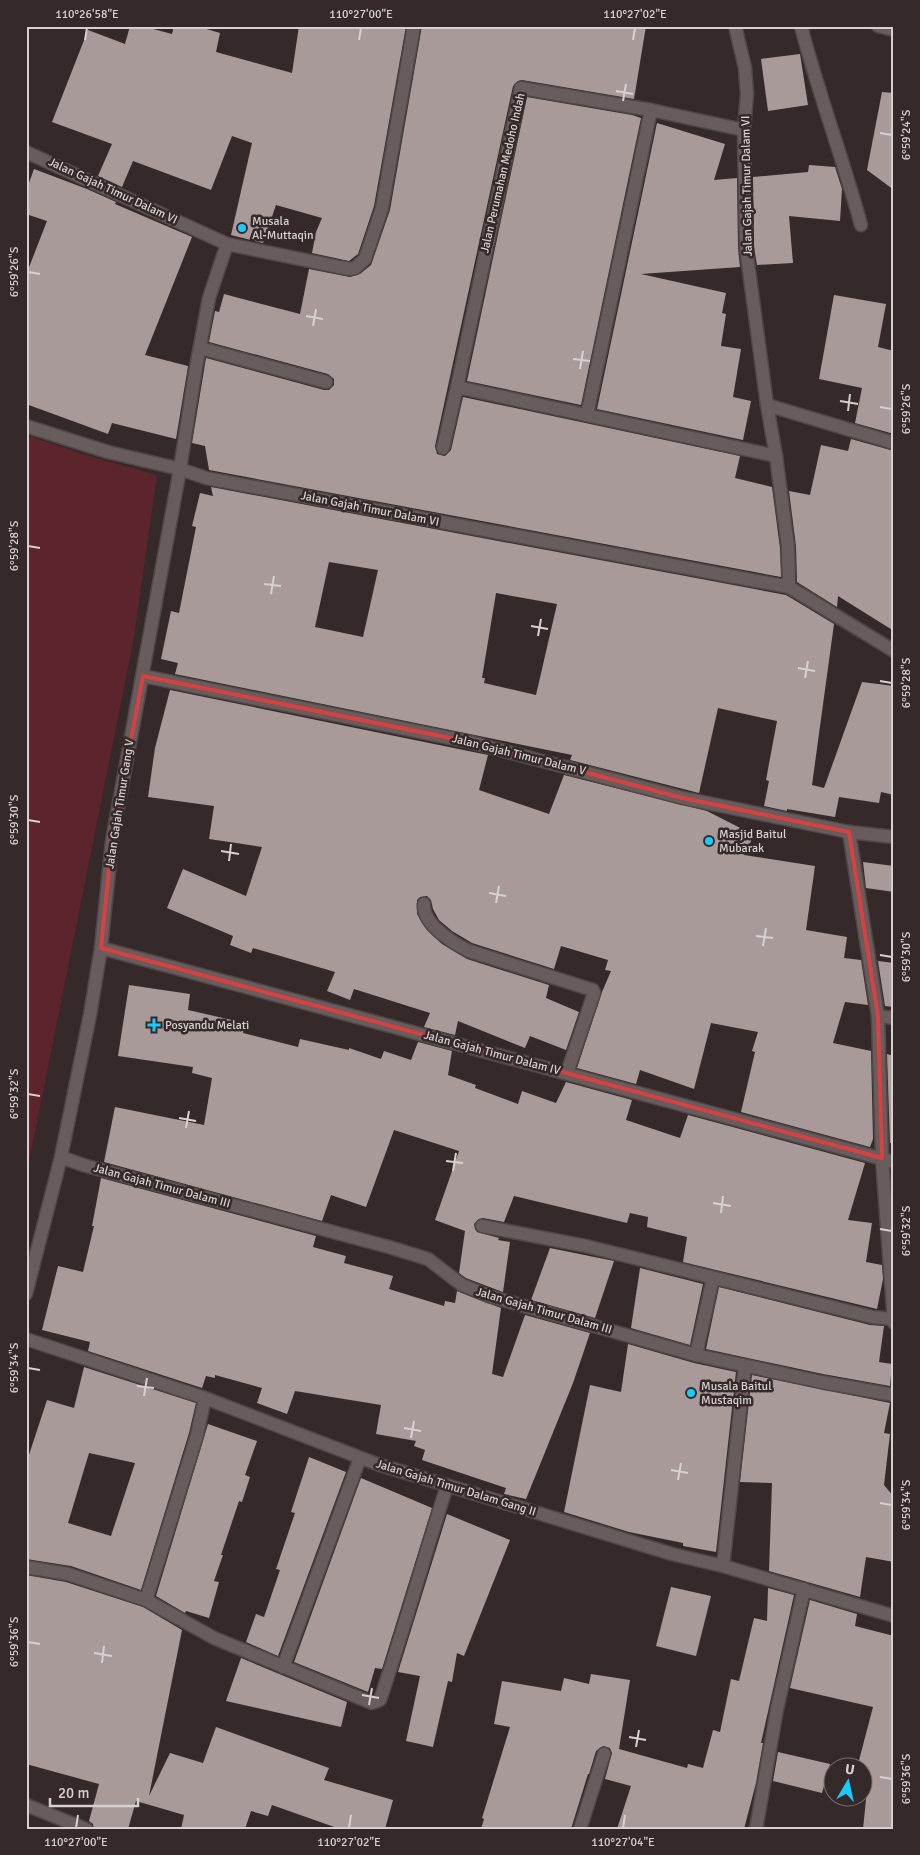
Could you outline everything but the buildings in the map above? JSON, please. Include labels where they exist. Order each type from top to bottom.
[{"type":"street","name":"Jalan Gajah Timur Dalam VI","points":[[26,152],[228,244],[349,269],[355,268],[364,259],[382,208],[414,26]]},
{"type":"street","name":"Jalan Gajah Timur Dalam VI","points":[[735,26],[745,68],[747,94],[744,130],[746,248],[766,405],[776,456],[788,547],[789,587]]},
{"type":"street","points":[[801,26],[814,76],[845,164],[861,224]]},
{"type":"street","points":[[878,26],[894,30]]},
{"type":"street","name":"Jalan Perumahan Medoho Indah","points":[[443,448],[520,90],[522,88],[651,110],[744,130]]},
{"type":"street","points":[[587,415],[651,110]]},
{"type":"street","points":[[26,426],[108,452],[180,469],[210,298],[228,244]]},
{"type":"street","points":[[200,348],[326,382]]},
{"type":"street","points":[[457,387],[776,456]]},
{"type":"street","points":[[766,405],[894,443]]},
{"type":"street","name":"Jalan Gajah Timur Dalam VI","points":[[180,469],[206,478],[789,587],[894,651]]},
{"type":"street","name":"Jalan Gajah Timur Gang V","points":[[26,1294],[61,1157],[101,948],[112,841],[180,469]]},
{"type":"street","name":"Jalan Gajah Timur Dalam V","points":[[143,676],[470,742],[683,798],[849,832],[894,837]]},
{"type":"street","points":[[849,832],[878,1016],[888,1160],[894,1323]]},
{"type":"street","points":[[424,904],[423,911],[426,918],[456,945],[469,952],[593,990],[594,993],[567,1073]]},
{"type":"street","name":"Jalan Gajah Timur Dalam IV","points":[[101,948],[888,1160]]},
{"type":"street","points":[[878,1016],[894,1018]]},
{"type":"street","name":"Jalan Gajah Timur Dalam III","points":[[61,1157],[428,1259],[469,1289],[696,1355],[821,1382],[894,1395]]},
{"type":"street","points":[[482,1226],[586,1246],[872,1317],[893,1319]]},
{"type":"street","points":[[696,1355],[713,1278]]},
{"type":"street","name":"Jalan Gajah Timur Dalam Gang II","points":[[26,1338],[205,1398],[360,1458],[447,1486],[672,1554],[723,1566],[894,1616]]},
{"type":"street","points":[[723,1566],[745,1366]]},
{"type":"street","points":[[146,1600],[197,1435],[205,1398]]},
{"type":"street","points":[[283,1667],[360,1458]]},
{"type":"street","points":[[26,1567],[68,1574],[146,1600],[214,1638],[372,1703],[380,1700],[404,1629],[420,1570],[447,1486]]},
{"type":"street","points":[[756,1829],[777,1709],[804,1589]]},
{"type":"street","points":[[580,1829],[604,1754]]},
{"type":"street","points":[[26,1805],[86,1829]]},
{"type":"highlighted area","points":[[143,676],[470,742],[683,798],[849,832],[878,1016],[882,1158],[101,948],[112,841]]},
{"type":"shaded area","points":[[26,435],[96,458],[157,475],[133,643],[26,1177]]},
{"type":"place","name":"Musala Al-Muttaqin","points":[[242,228]]},
{"type":"place","name":"Masjid Baitul Mubarak","points":[[709,841]]},
{"type":"place","name":"Posyandu Melati","points":[[154,1025]]},
{"type":"place","name":"Musala Baitul Mustaqim","points":[[691,1393]]}]
